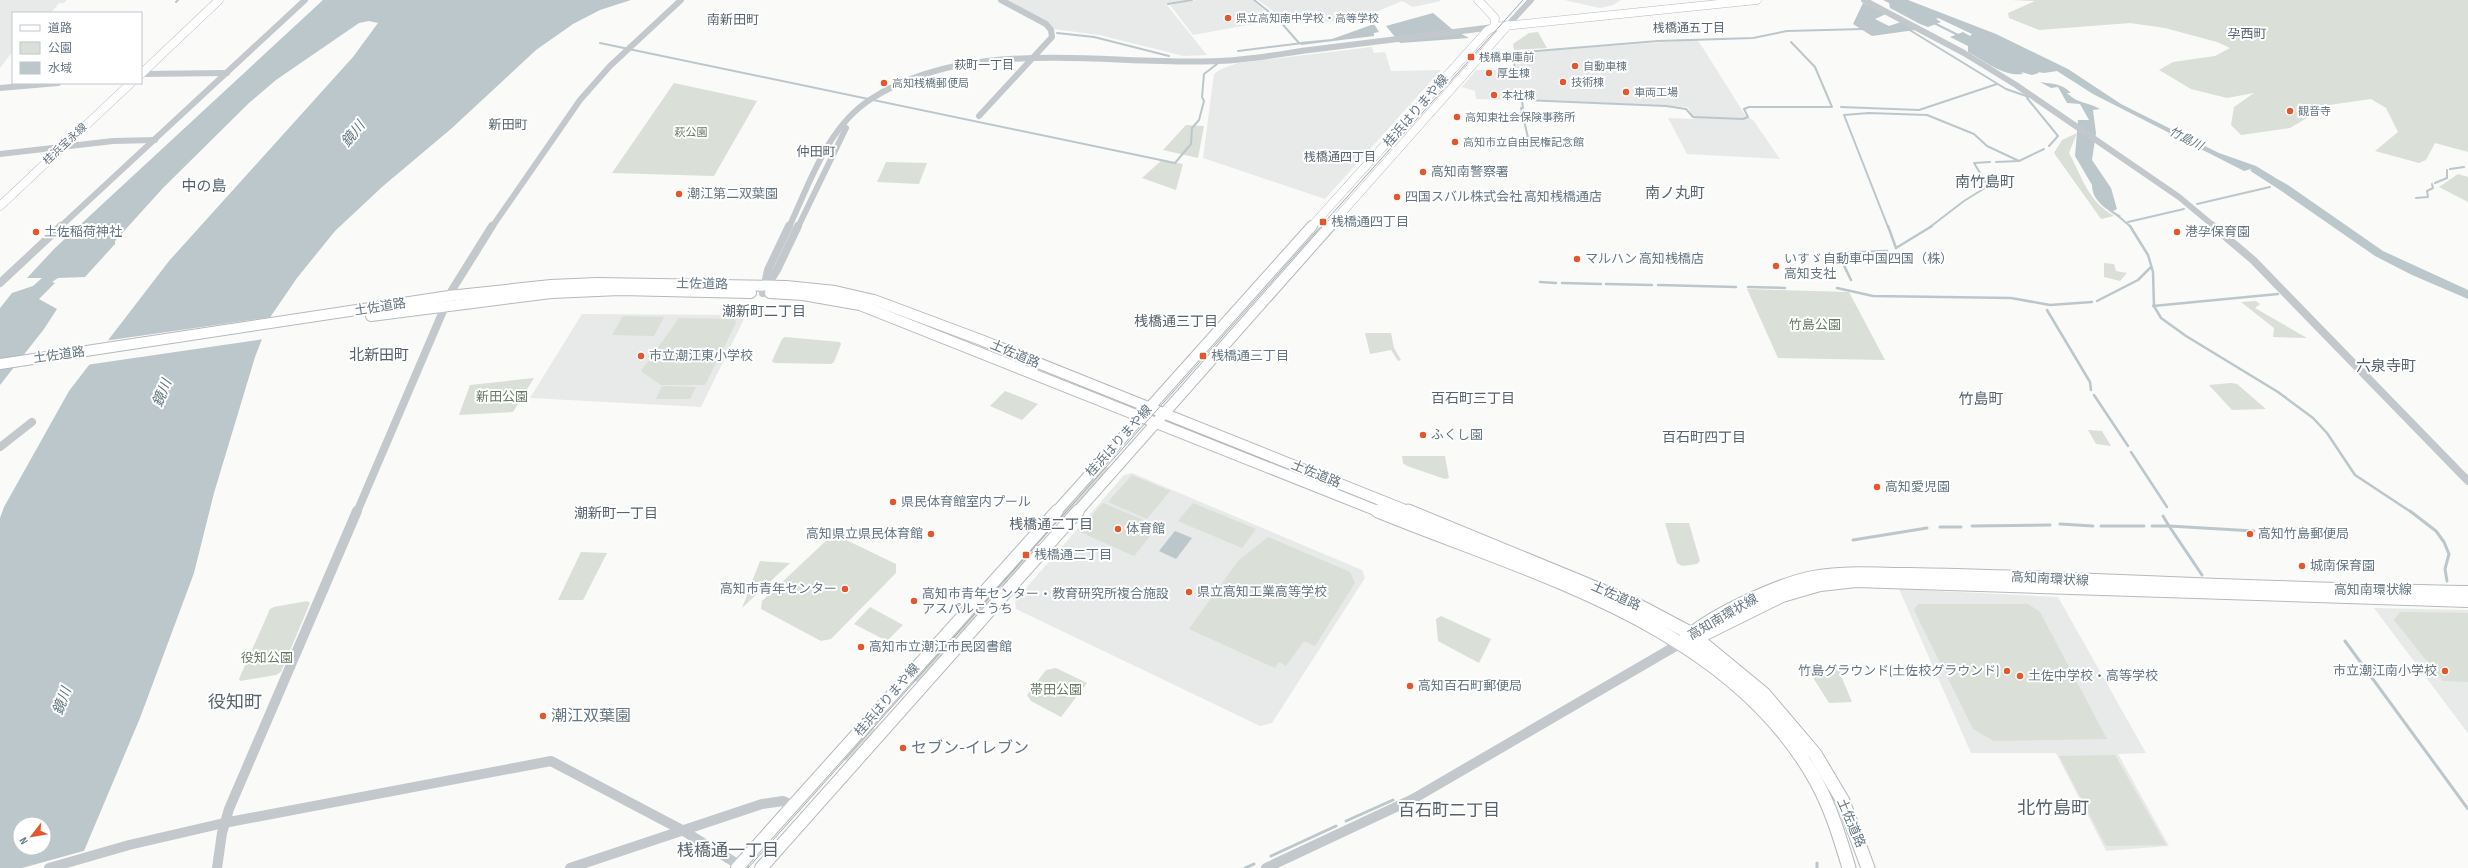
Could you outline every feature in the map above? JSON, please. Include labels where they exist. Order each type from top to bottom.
[{"type":"highway","name":"土佐道路","points":[[765,288],[860,305],[1141,417],[1159,418],[1582,582],[1639,606],[1694,636],[1764,694],[1815,754],[1843,801],[1868,868]]},
{"type":"highway","name":"土佐道路","points":[[0,371],[447,301],[578,291],[765,288],[835,291],[874,300],[981,340],[1148,408],[1159,418],[1575,591],[1629,615],[1681,643],[1735,683],[1778,727],[1799,756],[1825,798],[1838,830],[1849,868]]},
{"type":"highway","name":"土佐道路","points":[[0,364],[290,325]]},
{"type":"main road","points":[[142,73],[219,0]]},
{"type":"main road","points":[[1478,0],[1495,18],[1494,27],[1757,0]]},
{"type":"main road","points":[[1486,0],[1508,25]]},
{"type":"main road","name":"桂浜はりまや線","points":[[761,868],[1508,25]]},
{"type":"main road","name":"桂浜はりまや線","points":[[740,867],[1148,408],[1479,39],[1494,27]]},
{"type":"main road","name":"桂浜宝永線","points":[[0,206],[130,84]]},
{"type":"main road","name":"高知南環状線","points":[[1694,636],[1749,600],[1785,584],[1814,577],[1848,573],[1992,576],[2323,590],[2468,592]]},
{"type":"main road","name":"高知南環状線","points":[[1681,643],[1782,596],[1820,585],[1866,581],[2328,598],[2468,601]]},
{"type":"street","points":[[0,283],[44,240],[155,140],[305,0]]},
{"type":"street","points":[[217,868],[224,823],[447,301],[473,254],[580,100],[610,66],[681,0]]},
{"type":"street","points":[[980,116],[1051,39],[1051,30],[1046,24],[1001,0]]},
{"type":"street","points":[[1508,25],[1531,0]]},
{"type":"street","points":[[1864,0],[1964,53],[2027,92],[2179,197],[2253,260],[2468,481]]},
{"type":"street","points":[[765,288],[777,270],[841,134],[860,112],[883,96],[918,80],[962,66],[1009,59],[1035,58],[1154,61],[1258,57],[1494,27]]},
{"type":"street","points":[[1455,32],[1466,32],[1494,27]]},
{"type":"street","points":[[1466,32],[1474,34],[1479,39]]},
{"type":"street","points":[[142,74],[227,73]]},
{"type":"street","points":[[0,88],[46,84]]},
{"type":"street","points":[[0,154],[113,141],[155,140]]},
{"type":"street","points":[[0,447],[32,422]]},
{"type":"street","points":[[1266,868],[1413,799],[1681,643]]},
{"type":"street","points":[[49,868],[129,845],[224,823],[552,761],[682,830],[740,867]]},
{"type":"street","points":[[570,868],[762,804],[783,801],[794,806]]},
{"type":"shaded area","points":[[0,0],[67,0],[64,3],[59,3],[52,12],[12,12],[12,52],[0,68]]},
{"type":"shaded area","points":[[1004,0],[1187,0],[1166,4],[1207,55],[1184,56],[1099,35],[1053,29]]},
{"type":"shaded area","name":"県立高知南中学校・高等学校","points":[[1196,0],[1252,0],[1276,20],[1193,35],[1170,5]]},
{"type":"shaded area","name":"県立高知南中学校・高等学校","points":[[1258,0],[1441,1],[1413,7],[1402,1],[1369,15],[1326,22],[1284,19]]},
{"type":"shaded area","points":[[1564,0],[1621,0],[1613,5],[1600,8]]},
{"type":"shaded area","points":[[1693,40],[1698,41],[1745,115],[1753,120],[1780,159],[1687,154],[1668,118],[1694,119],[1688,107],[1573,101],[1476,99],[1475,91],[1462,87],[1476,70],[1517,70],[1514,53]]},
{"type":"shaded area","points":[[1372,47],[1374,53],[1385,52],[1391,71],[1441,70],[1325,199],[1203,158],[1214,74],[1221,69],[1238,63]]},
{"type":"shaded area","name":"市立潮江東小学校","points":[[582,314],[746,315],[701,407],[530,398]]},
{"type":"shaded area","name":"県立高知工業高等学校","points":[[1132,473],[1362,570],[1365,578],[1272,723],[1260,726],[1016,609],[1015,601],[1124,475]]},
{"type":"shaded area","name":"土佐中学校・高等学校","points":[[1899,589],[2058,597],[2146,753],[2118,754],[2169,846],[2106,851],[2056,753],[1971,753]]},
{"type":"shaded area","name":"市立潮江南小学校","points":[[2374,608],[2468,610],[2468,733],[2467,732]]},
{"type":"green space","points":[[2011,0],[2468,0],[2468,152],[2435,143],[2426,160],[2419,163],[2375,151],[2398,132],[2386,108],[2371,99],[2329,105],[2290,128],[2241,135],[2231,125],[2234,107],[2254,93],[2227,98],[2191,89],[2159,70],[2173,62],[2215,56],[2230,48],[2217,42],[2165,28],[2130,23],[2039,30],[2009,18],[2008,13],[2035,1]]},
{"type":"green space","points":[[1538,32],[1547,48],[1514,50],[1513,44],[1529,33]]},
{"type":"green space","name":"萩公園","points":[[674,83],[757,101],[714,176],[612,173]]},
{"type":"green space","points":[[1186,125],[1204,126],[1198,158],[1163,150]]},
{"type":"green space","points":[[2077,133],[2069,153],[2092,196],[2105,210],[2114,216],[2101,219],[2054,153],[2062,140]]},
{"type":"green space","points":[[1162,160],[1183,164],[1176,190],[1142,178]]},
{"type":"green space","points":[[886,162],[927,163],[919,184],[877,182]]},
{"type":"green space","points":[[2458,174],[2468,177],[2468,202],[2439,187]]},
{"type":"green space","points":[[2104,263],[2114,264],[2116,271],[2127,273],[2120,281],[2104,277]]},
{"type":"green space","name":"竹島公園","points":[[1747,289],[1849,292],[1885,360],[1778,358]]},
{"type":"green space","points":[[2256,301],[2260,304],[2255,308],[2307,338],[2273,337],[2274,328],[2241,302]]},
{"type":"green space","points":[[623,316],[664,317],[654,336],[612,335]]},
{"type":"green space","points":[[679,318],[735,319],[736,323],[705,385],[661,385],[641,371]]},
{"type":"green space","points":[[1365,333],[1391,333],[1394,348],[1401,360],[1398,361],[1391,350],[1370,354]]},
{"type":"green space","points":[[785,337],[840,342],[841,344],[834,362],[831,364],[774,363],[772,361],[782,339]]},
{"type":"green space","name":"新田公園","points":[[534,378],[513,412],[459,415],[470,385]]},
{"type":"green space","points":[[2231,383],[2237,384],[2266,409],[2232,410],[2209,385]]},
{"type":"green space","points":[[662,386],[696,387],[690,399],[656,399]]},
{"type":"green space","points":[[1005,391],[1038,404],[1022,420],[990,406]]},
{"type":"green space","points":[[2088,430],[2102,431],[2111,446],[2096,444]]},
{"type":"green space","points":[[1402,456],[1445,456],[1449,478],[1445,479],[1407,466],[1403,463]]},
{"type":"green space","points":[[1104,466],[1110,468],[1063,520],[1058,518]]},
{"type":"green space","points":[[1132,475],[1170,491],[1147,519],[1108,502]]},
{"type":"green space","name":"体育館","points":[[1103,503],[1158,526],[1134,556],[1078,531]]},
{"type":"green space","points":[[1193,503],[1256,529],[1242,548],[1178,521]]},
{"type":"green space","points":[[1665,523],[1689,523],[1700,561],[1697,564],[1682,566],[1677,563]]},
{"type":"green space","points":[[838,536],[896,564],[896,573],[831,639],[821,641],[761,609],[762,601],[830,537]]},
{"type":"green space","points":[[1268,537],[1350,572],[1355,583],[1315,646],[1304,641],[1286,666],[1279,662],[1275,668],[1189,629],[1238,561]]},
{"type":"green space","points":[[1035,543],[1041,546],[919,683],[913,680]]},
{"type":"green space","points":[[581,552],[607,553],[583,600],[558,600]]},
{"type":"green space","points":[[760,561],[790,563],[742,608]]},
{"type":"green space","name":"役知公園","points":[[307,601],[310,603],[281,672],[276,675],[240,681],[239,679],[270,609]]},
{"type":"green space","name":"竹島グラウンド(土佐校グラウンド)","points":[[1918,604],[2028,604],[2040,612],[2107,739],[1994,741],[1973,729],[1914,610]]},
{"type":"green space","points":[[870,607],[903,625],[887,641],[854,624]]},
{"type":"green space","name":"市立潮江南小学校","points":[[2400,612],[2468,613],[2468,682],[2443,681],[2394,620]]},
{"type":"green space","points":[[1441,616],[1491,639],[1479,663],[1438,641],[1436,619]]},
{"type":"green space","points":[[1840,666],[1841,676],[1852,702],[1829,703],[1809,671],[1811,669]]},
{"type":"green space","name":"帯田公園","points":[[1056,668],[1087,683],[1061,717],[1031,701],[1027,695],[1046,670]]},
{"type":"green space","points":[[872,727],[877,730],[849,762],[843,759]]},
{"type":"green space","points":[[2115,755],[2166,845],[2106,846],[2059,756]]},
{"type":"water","name":"鏡川","points":[[323,0],[631,0],[600,10],[573,24],[536,50],[452,128],[382,187],[335,231],[297,278],[271,316],[255,357],[214,493],[194,573],[140,718],[84,851],[75,868],[0,868],[0,518],[4,507],[69,391],[169,261],[353,57],[378,23],[369,21],[359,23],[276,80],[249,103],[163,188],[85,277],[58,278],[52,282],[55,283],[39,299],[57,309],[44,329],[0,385],[0,308],[12,293],[33,286],[42,278],[27,278],[55,248]]},
{"type":"water","points":[[1883,0],[1908,0],[1996,34],[2068,69],[2121,104],[2219,153],[2256,166],[2274,177],[2272,181],[2251,169],[2244,171],[2093,94],[2057,71],[2044,73],[2038,72],[2039,73],[2032,75],[2021,72],[2023,74],[2008,73],[2001,70],[1968,52],[1968,46],[1950,37],[1963,32],[1970,36],[1972,34],[1938,18],[1936,19],[1941,22],[1928,27],[1920,24],[1890,8],[1889,3]]},
{"type":"water","points":[[1863,3],[1886,14],[1875,19],[1889,26],[1901,22],[1915,30],[1872,36],[1853,24]]},
{"type":"water","points":[[1433,13],[1452,29],[1469,38],[1400,43],[1386,26]]},
{"type":"water","points":[[1374,24],[1379,32],[1374,33],[1374,36],[1301,45],[1300,42],[1332,39]]},
{"type":"water","points":[[2040,82],[2060,86],[2071,93],[2067,93],[2071,97],[2100,109],[2093,110],[2096,133],[2092,160],[2111,188],[2117,209],[2113,211],[2121,216],[2118,217],[2100,203],[2094,195],[2092,185],[2075,156],[2078,120],[2089,120],[2080,104],[2067,103],[2058,87],[2051,88]]},
{"type":"water","points":[[1175,531],[1192,538],[1176,559],[1159,551]]},
{"type":"pier","points":[[272,317],[264,339],[86,365],[104,341]]},
{"type":"pier","points":[[87,850],[77,868],[22,868]]},
{"type":"waterway","points":[[1168,4],[1192,0]]},
{"type":"waterway","points":[[1254,0],[1278,19],[1299,43]]},
{"type":"waterway","points":[[1934,23],[1960,36]]},
{"type":"waterway","points":[[1513,53],[1658,41],[1753,38],[1787,31],[1864,29]]},
{"type":"waterway","points":[[1908,29],[2006,89],[2029,97]]},
{"type":"waterway","points":[[1057,33],[1094,37],[1169,56]]},
{"type":"waterway","points":[[1522,100],[1666,106],[1686,109],[1693,117],[1743,119],[1748,117],[1744,109],[1749,107],[1832,107],[1815,67],[1791,42]]},
{"type":"waterway","points":[[600,43],[1175,163],[1191,144],[1192,128],[1199,120],[1204,101],[1202,97],[1204,74],[1217,64]]},
{"type":"waterway","points":[[1238,51],[1303,43]]},
{"type":"waterway","points":[[1513,56],[1516,75]]},
{"type":"waterway","points":[[1841,107],[1919,110],[1997,84]]},
{"type":"waterway","points":[[1521,94],[1523,108],[1521,108],[1530,146]]},
{"type":"waterway","points":[[2027,98],[2058,136],[2049,146]]},
{"type":"waterway","points":[[1888,227],[1844,115],[1869,113],[1927,115],[1974,134],[1987,146],[2019,161]]},
{"type":"waterway","points":[[2019,161],[2044,149]]},
{"type":"waterway","points":[[1996,162],[2019,161]]},
{"type":"waterway","points":[[1930,227],[1964,201],[1988,186],[1974,163],[1990,162]]},
{"type":"waterway","points":[[2450,169],[2464,167]]},
{"type":"waterway","name":"竹島川","points":[[2256,170],[2284,187],[2379,254],[2416,273],[2468,295]]},
{"type":"waterway","points":[[2435,183],[2447,178],[2447,170]]},
{"type":"waterway","points":[[2416,198],[2428,197],[2427,191],[2433,188],[2432,184]]},
{"type":"waterway","points":[[2197,204],[2270,187]]},
{"type":"waterway","points":[[2128,222],[2184,209]]},
{"type":"waterway","points":[[2117,215],[2130,226]]},
{"type":"waterway","points":[[1888,226],[1896,248],[1932,226]]},
{"type":"waterway","points":[[2130,226],[2148,255],[2153,272],[2154,306]]},
{"type":"waterway","points":[[1851,280],[1838,253],[1887,251]]},
{"type":"waterway","points":[[2097,301],[2138,280],[2151,267]]},
{"type":"waterway","points":[[1540,282],[1556,283]]},
{"type":"waterway","points":[[1562,283],[1601,284]]},
{"type":"waterway","points":[[1606,284],[1652,285]]},
{"type":"waterway","points":[[1658,285],[1736,287]]},
{"type":"waterway","points":[[1748,287],[1785,288]]},
{"type":"waterway","points":[[1837,288],[1873,296],[2011,298],[2050,305],[2092,302]]},
{"type":"waterway","points":[[2154,306],[2278,294]]},
{"type":"waterway","points":[[2154,306],[2161,318],[2186,336],[2278,392],[2313,418],[2327,433],[2355,475],[2411,512]]},
{"type":"waterway","points":[[2047,310],[2090,382],[2091,390]]},
{"type":"waterway","points":[[2094,395],[2128,446]]},
{"type":"waterway","points":[[2131,452],[2167,507]]},
{"type":"waterway","points":[[2410,511],[2436,531],[2444,542],[2449,554],[2445,569],[2447,581]]},
{"type":"waterway","points":[[2163,516],[2169,526]]},
{"type":"waterway","points":[[2060,524],[2093,526]]},
{"type":"waterway","points":[[1972,526],[2050,525]]},
{"type":"waterway","points":[[2101,526],[2144,526]]},
{"type":"waterway","points":[[2152,526],[2169,526]]},
{"type":"waterway","points":[[2169,526],[2254,531]]},
{"type":"waterway","points":[[2169,526],[2202,575]]},
{"type":"waterway","points":[[1940,527],[1961,527]]},
{"type":"waterway","points":[[1853,540],[1927,528]]},
{"type":"waterway","points":[[2263,530],[2321,529]]},
{"type":"waterway","points":[[2345,641],[2468,809]]},
{"type":"waterway","points":[[1346,821],[1393,800]]},
{"type":"waterway","points":[[1271,856],[1336,826]]},
{"type":"waterway","points":[[1817,863],[1817,868]]},
{"type":"waterway","points":[[1245,868],[1254,864]]},
{"type":"tram line","points":[[748,868],[1523,0]]},
{"type":"place","name":"県立高知南中学校・高等学校","points":[[1228,18]]},
{"type":"place","name":"桟橋車庫前","points":[[1471,57]]},
{"type":"place","name":"自動車棟","points":[[1575,66]]},
{"type":"place","name":"厚生棟","points":[[1489,73]]},
{"type":"place","name":"技術棟","points":[[1563,82]]},
{"type":"place","name":"高知桟橋郵便局","points":[[884,83]]},
{"type":"place","name":"車両工場","points":[[1626,92]]},
{"type":"place","name":"本社棟","points":[[1494,95]]},
{"type":"place","name":"観音寺","points":[[2290,111]]},
{"type":"place","name":"高知東社会保険事務所","points":[[1457,117]]},
{"type":"place","name":"高知市立自由民権記念館","points":[[1455,142]]},
{"type":"place","name":"高知南警察署","points":[[1423,172]]},
{"type":"place","name":"潮江第二双葉園","points":[[679,194]]},
{"type":"place","name":"四国スバル株式会社 高知桟橋通店","points":[[1397,197]]},
{"type":"place","name":"桟橋通四丁目","points":[[1323,222]]},
{"type":"place","name":"土佐稲荷神社","points":[[36,232]]},
{"type":"place","name":"港孕保育園","points":[[2177,232]]},
{"type":"place","name":"マルハン 高知桟橋店","points":[[1577,259]]},
{"type":"place","name":"いすゞ自動車中国四国（株） 高知支社","points":[[1776,266]]},
{"type":"place","name":"市立潮江東小学校","points":[[641,356]]},
{"type":"place","name":"桟橋通三丁目","points":[[1203,356]]},
{"type":"place","name":"ふくし園","points":[[1423,435]]},
{"type":"place","name":"高知愛児園","points":[[1877,487]]},
{"type":"place","name":"県民体育館室内プール","points":[[893,502]]},
{"type":"place","name":"体育館","points":[[1118,529]]},
{"type":"place","name":"高知県立県民体育館","points":[[931,534]]},
{"type":"place","name":"高知竹島郵便局","points":[[2250,534]]},
{"type":"place","name":"桟橋通二丁目","points":[[1026,555]]},
{"type":"place","name":"城南保育園","points":[[2302,566]]},
{"type":"place","name":"高知市青年センター","points":[[845,589]]},
{"type":"place","name":"県立高知工業高等学校","points":[[1189,592]]},
{"type":"place","name":"高知市青年センター・教育研究所複合施設 アスパルこうち","points":[[914,601]]},
{"type":"place","name":"高知市立潮江市民図書館","points":[[861,647]]},
{"type":"place","name":"竹島グラウンド(土佐校グラウンド)","points":[[2007,671]]},
{"type":"place","name":"市立潮江南小学校","points":[[2445,671]]},
{"type":"place","name":"土佐中学校・高等学校","points":[[2020,676]]},
{"type":"place","name":"高知百石町郵便局","points":[[1410,686]]},
{"type":"place","name":"潮江双葉園","points":[[543,716]]},
{"type":"place","name":"セブン-イレブン","points":[[903,748]]},
{"type":"district","name":"南新田町","points":[[733,20]]},
{"type":"district","name":"桟橋通五丁目","points":[[1689,28]]},
{"type":"district","name":"孕西町","points":[[2247,34]]},
{"type":"district","name":"萩町一丁目","points":[[984,65]]},
{"type":"district","name":"新田町","points":[[508,125]]},
{"type":"district","name":"仲田町","points":[[816,152]]},
{"type":"district","name":"桟橋通四丁目","points":[[1340,157]]},
{"type":"district","name":"南竹島町","points":[[1985,182]]},
{"type":"district","name":"中の島","points":[[204,186]]},
{"type":"district","name":"南ノ丸町","points":[[1675,193]]},
{"type":"district","name":"潮新町二丁目","points":[[764,311]]},
{"type":"district","name":"桟橋通三丁目","points":[[1176,321]]},
{"type":"district","name":"北新田町","points":[[379,355]]},
{"type":"district","name":"六泉寺町","points":[[2386,366]]},
{"type":"district","name":"百石町三丁目","points":[[1473,398]]},
{"type":"district","name":"竹島町","points":[[1981,399]]},
{"type":"district","name":"百石町四丁目","points":[[1704,437]]},
{"type":"district","name":"潮新町一丁目","points":[[616,513]]},
{"type":"district","name":"桟橋通二丁目","points":[[1051,524]]},
{"type":"district","name":"役知町","points":[[235,702]]},
{"type":"district","name":"北竹島町","points":[[2053,808]]},
{"type":"district","name":"百石町二丁目","points":[[1449,811]]},
{"type":"district","name":"桟橋通一丁目","points":[[728,851]]}]
